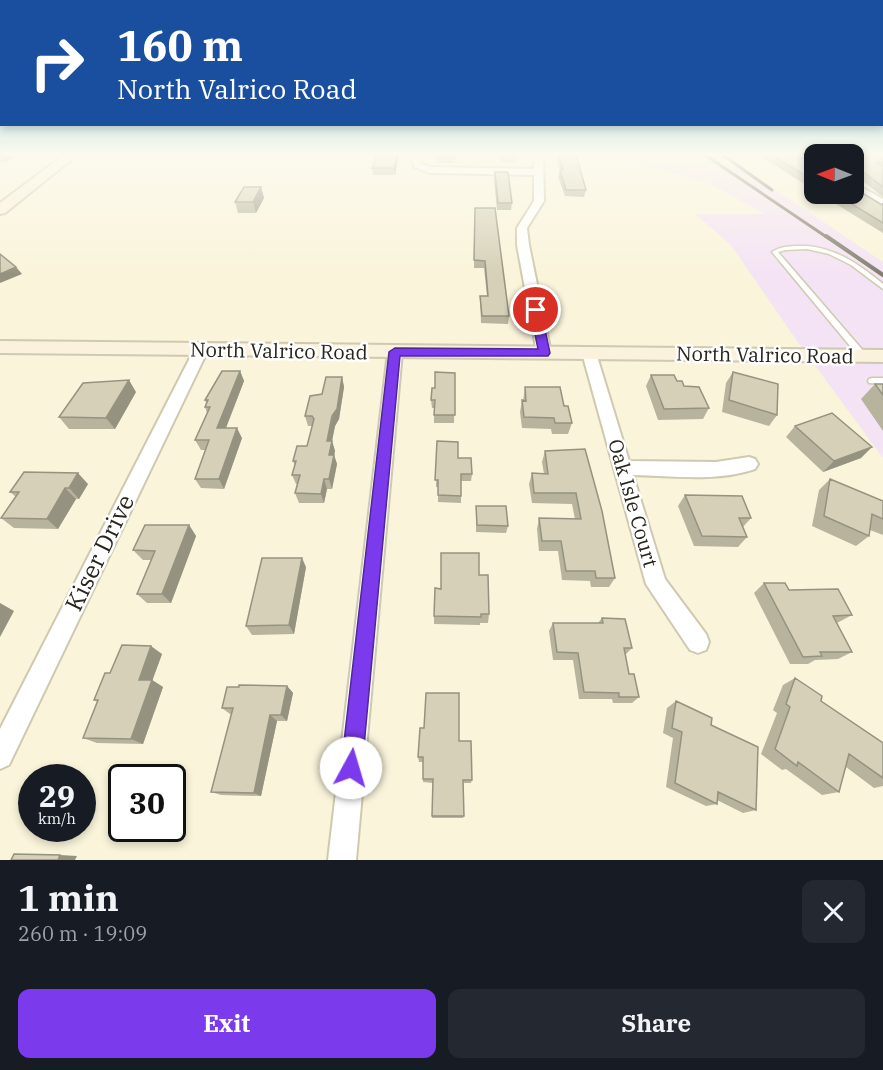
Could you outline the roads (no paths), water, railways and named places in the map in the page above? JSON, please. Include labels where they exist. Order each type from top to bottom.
[{"type":"street","points":[[0,210],[19,195]]},
{"type":"street","points":[[539,195],[539,201],[522,228],[523,245],[544,353]]},
{"type":"street","points":[[870,195],[883,203]]},
{"type":"street","name":"North Valrico Road","points":[[0,347],[883,356]]},
{"type":"street","name":"Kiser Drive","points":[[0,756],[201,350]]},
{"type":"street","points":[[342,860],[395,352]]},
{"type":"street","name":"Oak Isle Court","points":[[589,353],[657,584],[698,642]]},
{"type":"street","points":[[622,468],[716,469],[749,464]]},
{"type":"lane","points":[[863,356],[775,252],[779,249],[815,247],[831,252],[848,260],[883,287]]},
{"type":"lane","points":[[872,381],[883,381]]},
{"type":"railway","points":[[764,195],[828,238]]},
{"type":"railway","points":[[826,236],[883,275]]}]
